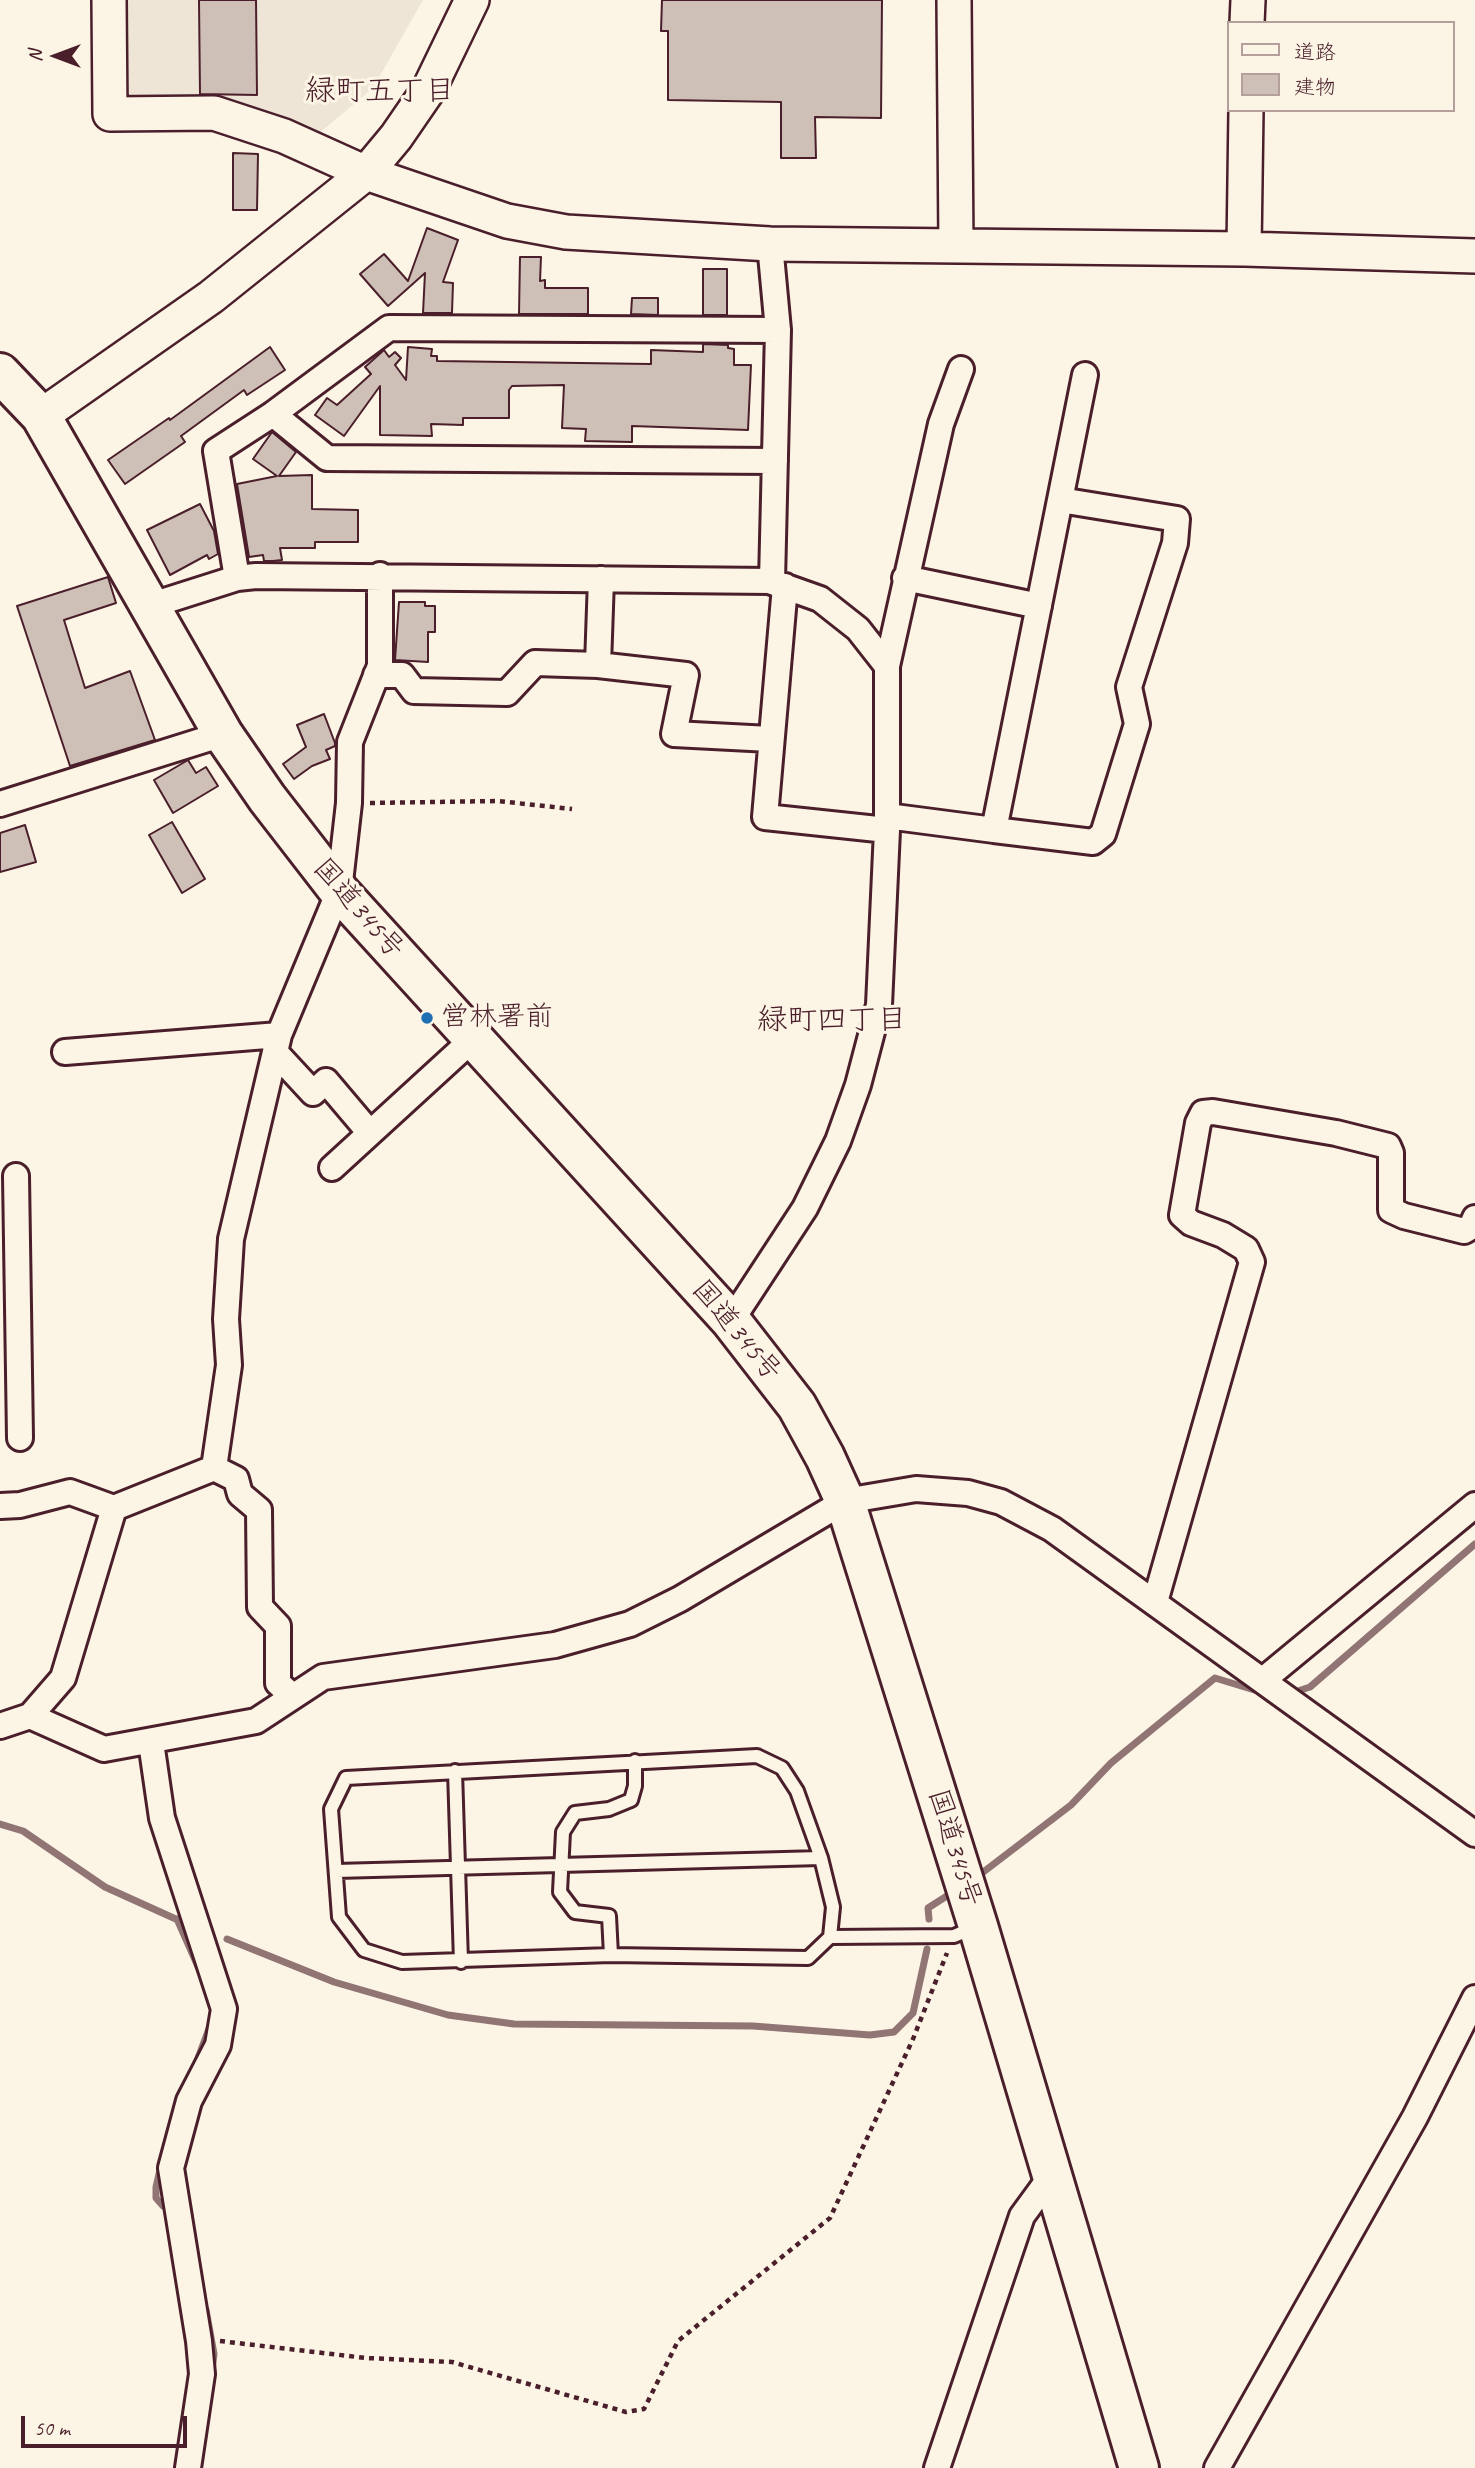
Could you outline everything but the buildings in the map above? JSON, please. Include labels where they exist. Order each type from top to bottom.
[{"type":"highway","name":"国道345号","points":[[0,373],[41,416],[223,734],[339,891],[731,1321],[797,1406],[825,1457],[845,1501],[966,1931],[1052,2175],[1139,2468]]},
{"type":"street","points":[[109,0],[110,114],[215,113],[284,136],[366,173],[507,221],[566,232],[770,244],[1244,249],[1475,256]]},
{"type":"street","points":[[41,416],[211,296],[366,173],[396,137],[429,89],[472,0]]},
{"type":"street","points":[[954,0],[956,246]]},
{"type":"street","points":[[1247,21],[1248,0]]},
{"type":"street","points":[[1244,249],[1246,112]]},
{"type":"street","points":[[770,244],[778,330],[775,461],[778,584],[765,817],[994,830],[1093,842],[1103,834],[1137,724],[1129,687],[1175,543],[1177,519],[1060,500]]},
{"type":"street","points":[[237,578],[216,451],[273,414],[389,328],[778,330]]},
{"type":"street","points":[[731,1321],[805,1208],[838,1141],[858,1085],[879,1004],[887,823],[887,666],[941,424],[961,369]]},
{"type":"street","points":[[994,830],[1084,375]]},
{"type":"street","points":[[273,414],[327,458],[775,461]]},
{"type":"street","points":[[149,606],[237,578],[380,575],[778,584],[820,599],[848,621],[887,666]]},
{"type":"street","points":[[215,1468],[229,1365],[226,1319],[231,1239],[277,1043],[339,891],[349,803],[350,742],[380,666],[380,575]]},
{"type":"street","points":[[905,578],[1039,606]]},
{"type":"street","points":[[598,666],[601,579]]},
{"type":"street","points":[[376,675],[402,675],[414,691],[507,693],[535,663],[686,675],[674,734],[770,739]]},
{"type":"street","points":[[0,801],[223,734]]},
{"type":"street","points":[[332,1168],[474,1039]]},
{"type":"street","points":[[65,1052],[277,1043]]},
{"type":"street","points":[[277,1043],[313,1093],[326,1081],[370,1133]]},
{"type":"street","points":[[1155,1602],[1252,1262],[1246,1249],[1223,1235],[1191,1223],[1182,1215],[1198,1123],[1203,1113],[1213,1112],[1336,1133],[1388,1146],[1391,1153],[1391,1210],[1404,1216],[1464,1231],[1471,1227],[1475,1218]]},
{"type":"street","points":[[16,1177],[8,1263],[20,1438]]},
{"type":"street","points":[[0,1506],[20,1505],[70,1493],[114,1508],[215,1468],[236,1479],[240,1494],[259,1510],[260,1607],[278,1626],[278,1683],[292,1696]]},
{"type":"street","points":[[30,1716],[104,1749],[256,1721],[323,1677],[555,1645],[630,1624],[680,1600],[845,1501],[916,1489],[968,1493],[1001,1502],[1052,1529],[1475,1834]]},
{"type":"street","points":[[1263,1680],[1475,1506]]},
{"type":"street","points":[[0,1727],[30,1716],[63,1678],[114,1508]]},
{"type":"street","points":[[151,1742],[162,1818],[224,2009],[218,2045],[189,2101],[172,2168],[199,2342],[201,2374],[188,2468]]},
{"type":"street","points":[[1217,2468],[1415,2117],[1475,1998]]},
{"type":"street","points":[[937,2468],[1022,2216],[1052,2175]]},
{"type":"lane","points":[[757,1756],[782,1768],[797,1791],[821,1858],[833,1907],[830,1937],[808,1958],[611,1955],[402,1962],[364,1950],[339,1917],[331,1808],[346,1777],[635,1761],[757,1756]]},
{"type":"lane","points":[[611,1955],[609,1916],[575,1912],[560,1892],[563,1832],[575,1814],[609,1808],[631,1800],[635,1786],[635,1761]]},
{"type":"lane","points":[[455,1771],[456,1870],[461,1962]]},
{"type":"lane","points":[[336,1871],[456,1870],[821,1858]]},
{"type":"lane","points":[[830,1937],[966,1931]]},
{"type":"path","points":[[349,803],[498,801],[572,809]]},
{"type":"path","points":[[218,2341],[366,2358],[452,2362],[626,2413],[644,2409],[678,2341],[830,2218],[966,1931]]},
{"type":"shaded area","points":[[121,0],[423,0],[373,88],[317,135],[129,101],[120,92]]},
{"type":"waterway","points":[[1289,1694],[1310,1687],[1475,1544]]},
{"type":"waterway","points":[[982,1873],[1071,1805],[1111,1763],[1215,1678],[1261,1692]]},
{"type":"waterway","points":[[0,1824],[23,1831],[105,1887],[178,1920]]},
{"type":"waterway","points":[[929,1919],[928,1908],[950,1894]]},
{"type":"waterway","points":[[177,1919],[200,1971]]},
{"type":"waterway","points":[[227,1939],[334,1982],[448,2015],[514,2024],[753,2026],[870,2035],[894,2032],[913,2013],[927,1949]]},
{"type":"waterway","points":[[197,2061],[210,2026]]},
{"type":"waterway","points":[[163,2206],[156,2198],[156,2187],[166,2144]]},
{"type":"waterway","points":[[206,2310],[214,2354],[212,2370]]},
{"type":"place","name":"営林署前","points":[[427,1018]]},
{"type":"district","name":"緑町五丁目","points":[[380,92]]},
{"type":"district","name":"緑町四丁目","points":[[832,1021]]}]
